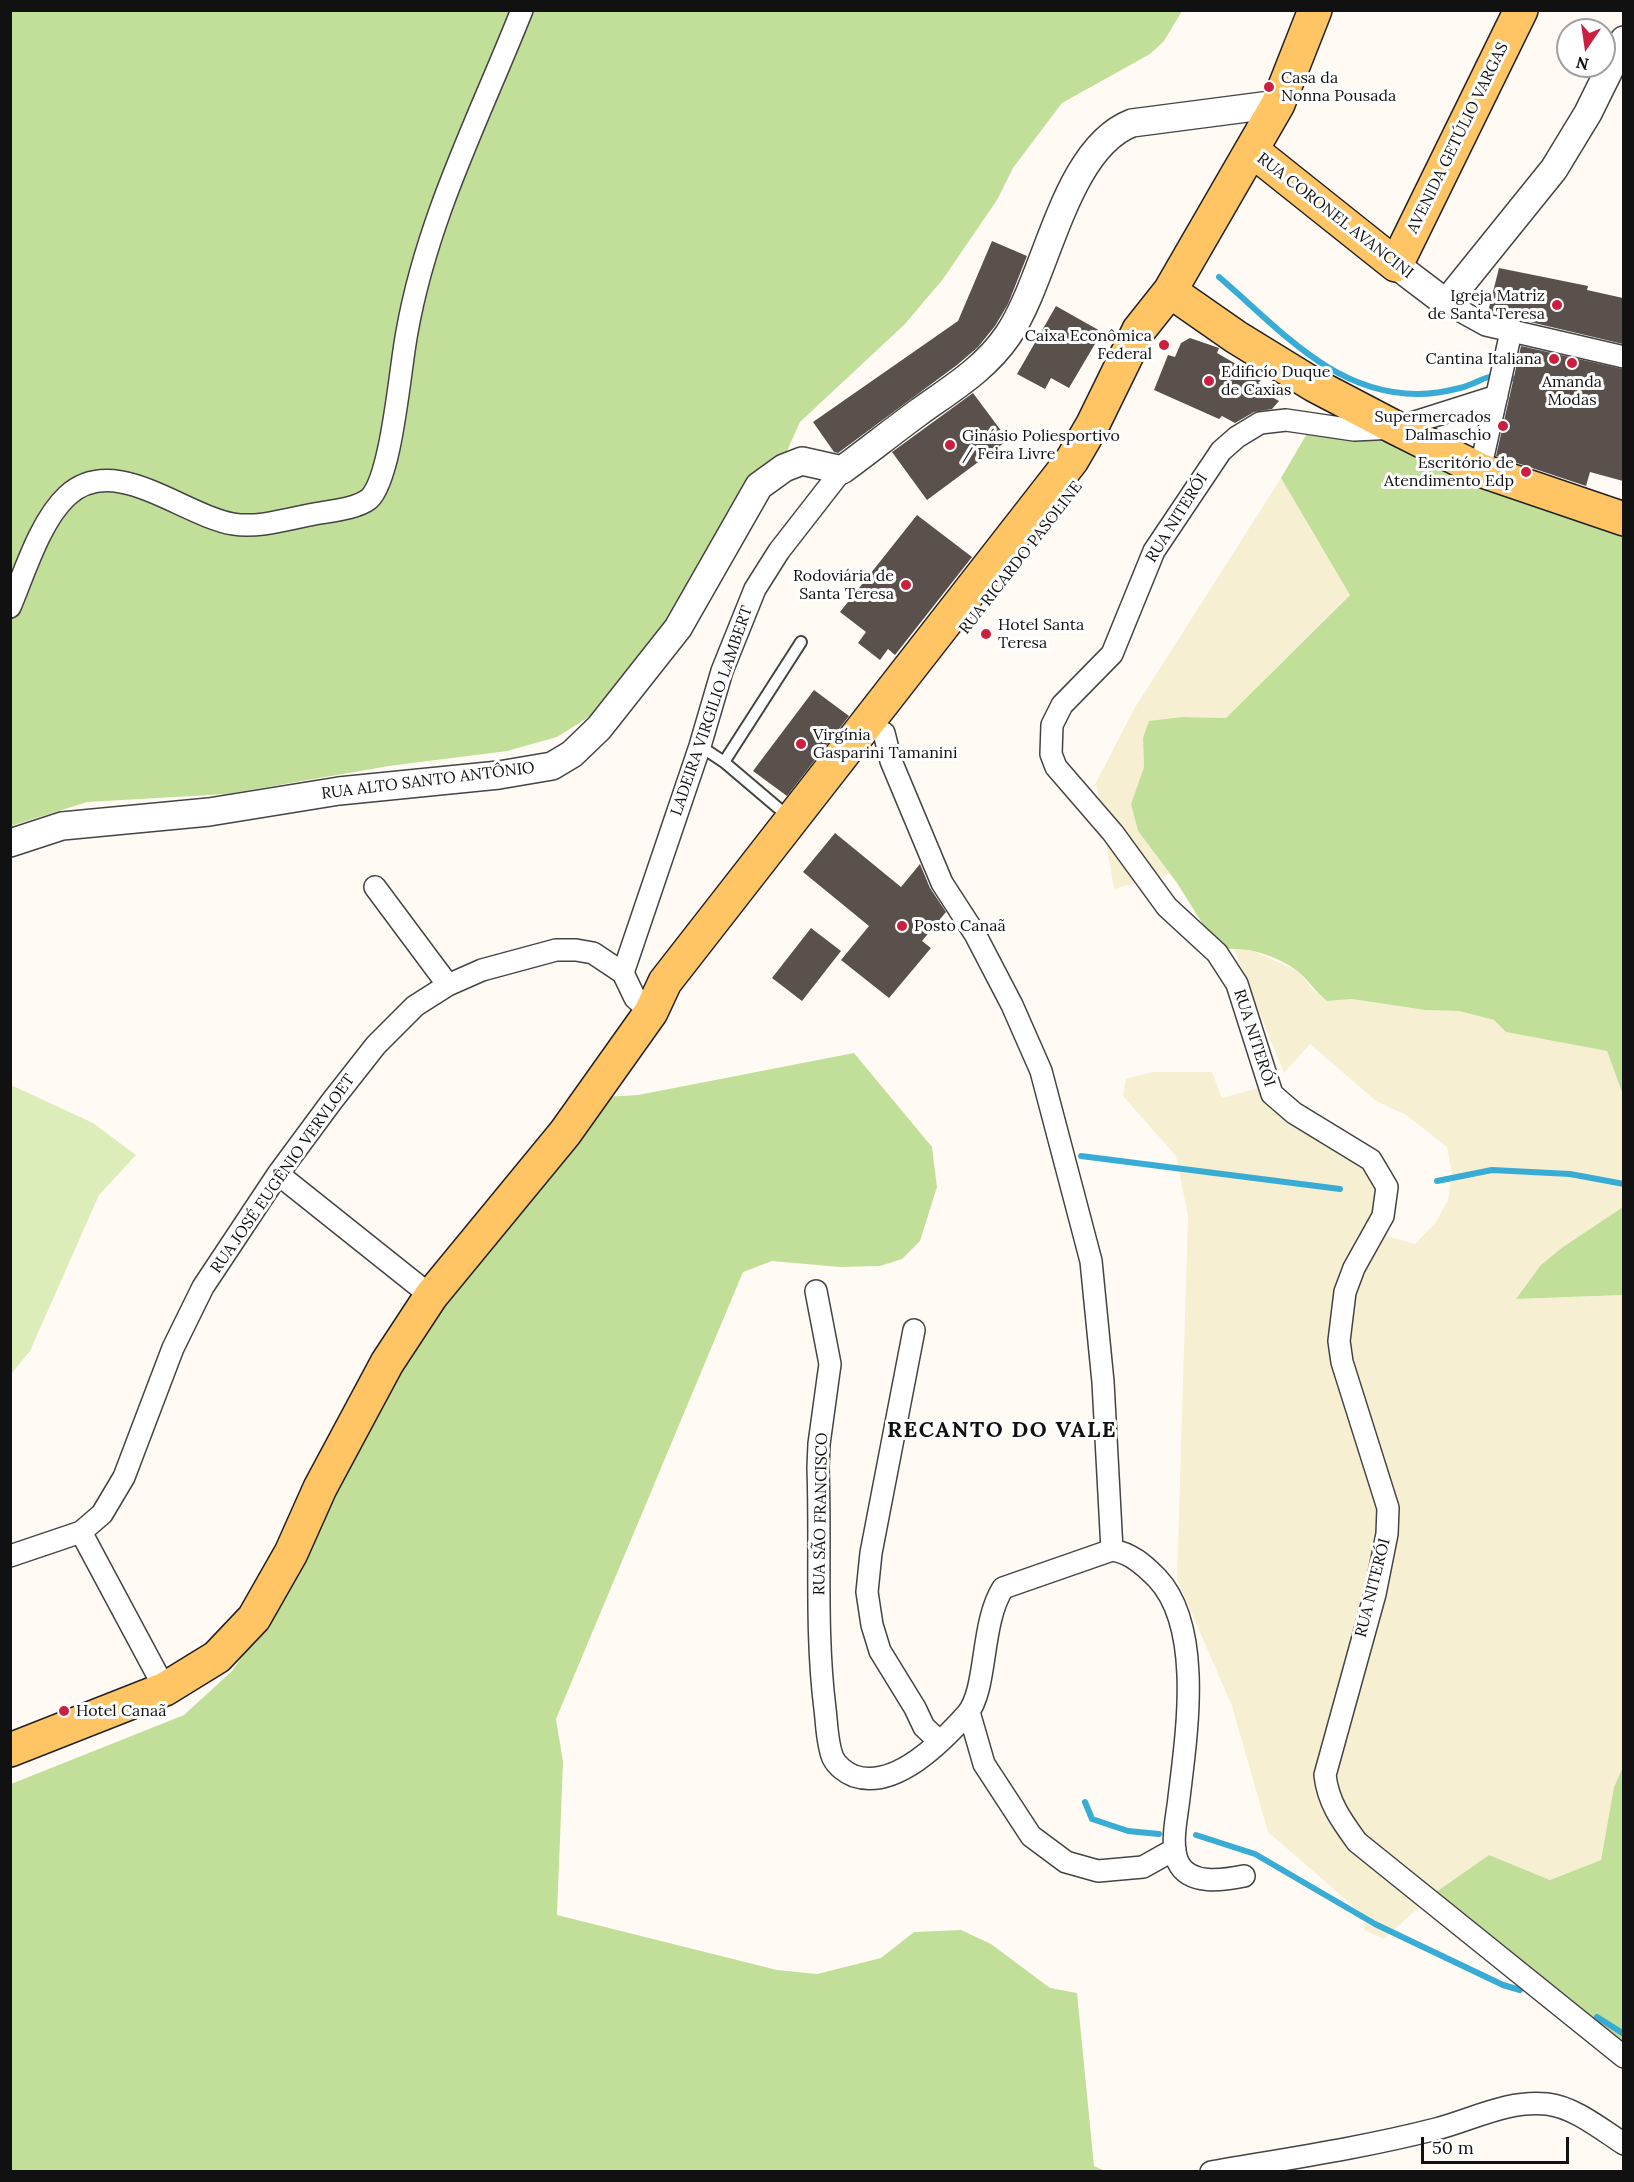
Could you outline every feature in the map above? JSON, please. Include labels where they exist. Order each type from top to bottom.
[{"type":"main road","points":[[1315,10],[1278,104],[1170,291],[1246,343],[1314,385],[1396,428],[1480,470],[1623,519]]},
{"type":"main road","name":"AVENIDA GETÚLIO VARGAS","points":[[1396,265],[1521,10]]},
{"type":"main road","name":"RUA CORONEL AVANCINI","points":[[1252,151],[1396,265]]},
{"type":"main road","name":"RUA RICARDO PASOLINE","points":[[651,1012],[681,993],[1099,456],[1157,337],[1170,291]]},
{"type":"main road","name":"RUA RICARDO PASOLINE","points":[[651,1012],[665,982],[1072,460],[1093,424],[1138,330],[1170,291]]},
{"type":"main road","points":[[10,1750],[165,1689],[217,1657],[254,1618],[291,1553],[320,1488],[387,1363],[431,1296],[565,1133],[651,1012]]},
{"type":"street","points":[[10,608],[53,515],[65,498],[90,481],[106,480],[131,485],[205,516],[235,524],[249,525],[288,520],[361,504],[375,491],[387,459],[410,312],[426,251],[461,151],[522,10]]},
{"type":"street","points":[[1446,303],[1554,169],[1588,113],[1623,40]]},
{"type":"street","points":[[842,470],[972,374],[1008,335],[1030,294],[1070,194],[1103,141],[1120,128],[1132,123],[1278,104]]},
{"type":"street","name":"RUA CORONEL AVANCINI","points":[[1396,265],[1446,303],[1486,325],[1623,357]]},
{"type":"street","points":[[1480,470],[1511,332]]},
{"type":"street","name":"RUA NITERÓI","points":[[1500,381],[1396,428],[1354,430],[1286,420],[1260,423],[1221,451],[1154,551],[1112,654],[1062,705],[1054,716],[1050,739],[1056,767],[1113,832],[1167,907],[1217,953],[1224,964],[1236,984],[1248,1013],[1272,1094],[1294,1113],[1371,1160],[1387,1187],[1383,1216],[1354,1268],[1344,1292],[1339,1341],[1342,1362],[1388,1508],[1387,1534],[1375,1594],[1325,1775],[1327,1792],[1337,1814],[1357,1842],[1623,2057]]},
{"type":"street","name":"RUA ALTO SANTO ANTÔNIO","points":[[10,843],[62,826],[209,812],[339,791],[499,775],[552,766],[572,754],[599,728],[678,628],[759,486],[784,468],[802,461],[842,470]]},
{"type":"street","name":"LADEIRA VIRGILIO LAMBERT","points":[[623,973],[700,746],[725,663],[754,589],[779,551],[842,470]]},
{"type":"street","points":[[884,733],[891,761],[942,883],[975,934],[1012,1005],[1041,1071],[1091,1261],[1103,1382],[1112,1550]]},
{"type":"street","points":[[375,887],[448,985]]},
{"type":"street","name":"RUA JOSÉ EUGÊNIO VERVLOET","points":[[10,1556],[81,1532],[102,1514],[124,1477],[173,1348],[203,1287],[278,1174],[376,1046],[415,1006],[448,985],[482,970],[556,950],[593,953],[623,973],[635,998],[651,1012]]},
{"type":"street","points":[[278,1174],[431,1296]]},
{"type":"street","name":"RUA SÃO FRANCISCO","points":[[816,1291],[830,1364],[818,1468],[821,1657],[829,1738],[834,1760],[842,1769],[860,1778],[876,1778],[901,1771],[939,1741],[969,1712]]},
{"type":"street","points":[[914,1330],[871,1552],[867,1592],[872,1625],[880,1651],[915,1707],[924,1727],[939,1741]]},
{"type":"street","points":[[81,1532],[165,1689]]},
{"type":"street","points":[[1175,1849],[1143,1867],[1098,1871],[1066,1862],[1031,1836],[984,1764],[969,1712],[976,1695],[991,1613],[1004,1588],[1112,1550],[1131,1556],[1166,1588],[1176,1609],[1186,1651],[1187,1727],[1175,1849],[1182,1867],[1193,1875],[1220,1881],[1244,1876]]},
{"type":"street","points":[[1211,2172],[1316,2154],[1437,2129],[1512,2104],[1549,2104],[1576,2114],[1623,2144]]},
{"type":"lane","points":[[723,762],[801,642]]},
{"type":"lane","points":[[700,746],[723,762],[793,820]]},
{"type":"shaded area","points":[[1281,478],[1350,594],[1226,718],[1183,717],[1143,738],[1144,767],[1131,804],[1138,831],[1170,874],[1114,889],[1096,783],[1134,709]]},
{"type":"shaded area","points":[[1233,947],[1253,951],[1298,971],[1312,989],[1327,1001],[1352,999],[1425,1010],[1459,1011],[1494,1020],[1507,1032],[1607,1051],[1623,1095],[1623,1207],[1563,1247],[1517,1299],[1623,1295],[1624,1767],[1614,1787],[1601,1860],[1550,1880],[1489,1855],[1436,1892],[1384,1939],[1364,1930],[1367,1918],[1268,1832],[1232,1706],[1177,1579],[1188,1216],[1176,1156],[1123,1096],[1126,1079],[1152,1072],[1212,1072],[1222,1098],[1272,1084],[1388,1184],[1380,1234],[1415,1244],[1436,1222],[1448,1200],[1452,1173],[1447,1147],[1406,1115],[1376,1101],[1310,1044],[1284,1073]]},
{"type":"green space","points":[[10,11],[1182,11],[1164,41],[1150,54],[1062,103],[1013,168],[997,200],[943,279],[905,324],[800,422],[778,471],[695,591],[595,713],[557,737],[507,751],[389,766],[227,794],[87,802],[11,826]]},
{"type":"green space","points":[[1309,430],[1378,440],[1406,449],[1562,516],[1623,535],[1623,1095],[1607,1051],[1506,1032],[1494,1020],[1459,1011],[1425,1010],[1352,999],[1327,1001],[1300,973],[1279,960],[1249,950],[1219,950],[1177,883],[1138,831],[1131,804],[1144,767],[1143,738],[1149,721],[1183,717],[1226,718],[1350,595],[1281,478]]},
{"type":"green space","points":[[854,1053],[932,1147],[937,1187],[920,1241],[902,1259],[880,1266],[840,1267],[772,1261],[743,1272],[556,1719],[563,1762],[557,1915],[777,1970],[817,1974],[881,1958],[914,1932],[961,1930],[991,1944],[1050,1988],[1077,1993],[1094,2166],[1105,2171],[11,2172],[11,1784],[184,1715],[232,1671],[252,1642],[384,1385],[603,1097],[638,1095]]},
{"type":"green space","points":[[11,1085],[93,1123],[136,1155],[99,1195],[30,1351],[11,1374]]},
{"type":"green space","points":[[1623,1207],[1623,1295],[1516,1299],[1541,1265],[1563,1247]]},
{"type":"green space","points":[[1623,1767],[1623,2051],[1511,1960],[1436,1892],[1489,1855],[1550,1880],[1601,1860],[1614,1787]]},
{"type":"building","points":[[992,241],[1027,256],[1008,304],[995,326],[978,347],[957,365],[838,453],[834,452],[813,422],[958,321]]},
{"type":"building","name":"Igreja Matriz de Santa Teresa","points":[[1499,268],[1588,286],[1587,290],[1623,298],[1623,344],[1488,312]]},
{"type":"building","points":[[1056,306],[1102,332],[1069,388],[1051,378],[1045,389],[1017,374]]},
{"type":"building","name":"Edificío Duque de Caxias","points":[[1190,338],[1219,348],[1217,353],[1262,379],[1258,383],[1276,393],[1272,397],[1279,401],[1272,409],[1254,412],[1235,423],[1222,416],[1219,419],[1154,390],[1168,355],[1175,357],[1181,343]]},
{"type":"building","points":[[1521,346],[1623,369],[1623,481],[1590,472],[1586,486],[1496,456]]},
{"type":"building","name":"Ginásio Poliesportivo / Feira Livre","points":[[973,393],[1008,440],[927,500],[892,452]]},
{"type":"building","name":"Rodoviária de Santa Teresa","points":[[917,515],[972,557],[895,655],[888,649],[880,660],[858,643],[866,632],[840,612]]},
{"type":"building","name":"Virgínia Gasparini Tamanini","points":[[814,690],[849,716],[787,796],[753,771]]},
{"type":"building","points":[[835,833],[901,887],[920,864],[930,888],[946,912],[922,941],[931,948],[889,998],[841,960],[869,926],[803,872]]},
{"type":"building","points":[[811,928],[841,951],[802,1001],[772,978]]},
{"type":"waterway","points":[[1219,277],[1286,337],[1334,371],[1360,383],[1388,391],[1419,394],[1460,388],[1495,375],[1520,382]]},
{"type":"waterway","points":[[1081,1156],[1340,1189]]},
{"type":"waterway","points":[[1437,1181],[1492,1170],[1570,1174],[1624,1184]]},
{"type":"waterway","points":[[1085,1802],[1092,1819],[1128,1831],[1159,1834]]},
{"type":"waterway","points":[[1196,1835],[1255,1854],[1375,1924],[1503,1985],[1520,1990]]},
{"type":"waterway","points":[[1597,2017],[1624,2034]]},
{"type":"place","name":"Casa da Nonna Pousada","points":[[1269,87]]},
{"type":"place","name":"Igreja Matriz de Santa Teresa","points":[[1557,305]]},
{"type":"place","name":"Caixa Econômica Federal","points":[[1164,345]]},
{"type":"place","name":"Cantina Italiana","points":[[1554,359]]},
{"type":"place","name":"Amanda Modas","points":[[1572,363]]},
{"type":"place","name":"Edificío Duque de Caxias","points":[[1209,381]]},
{"type":"place","name":"Supermercados Dalmaschio","points":[[1503,426]]},
{"type":"place","name":"Ginásio Poliesportivo / Feira Livre","points":[[950,445]]},
{"type":"place","name":"Escritório de Atendimento Edp","points":[[1526,472]]},
{"type":"place","name":"Rodoviária de Santa Teresa","points":[[906,585]]},
{"type":"place","name":"Hotel Santa Teresa","points":[[986,634]]},
{"type":"place","name":"Virgínia Gasparini Tamanini","points":[[801,744]]},
{"type":"place","name":"Posto Canaã","points":[[902,926]]},
{"type":"place","name":"Hotel Canaã","points":[[64,1711]]},
{"type":"district","name":"RECANTO DO VALE","points":[[1002,1431]]}]
